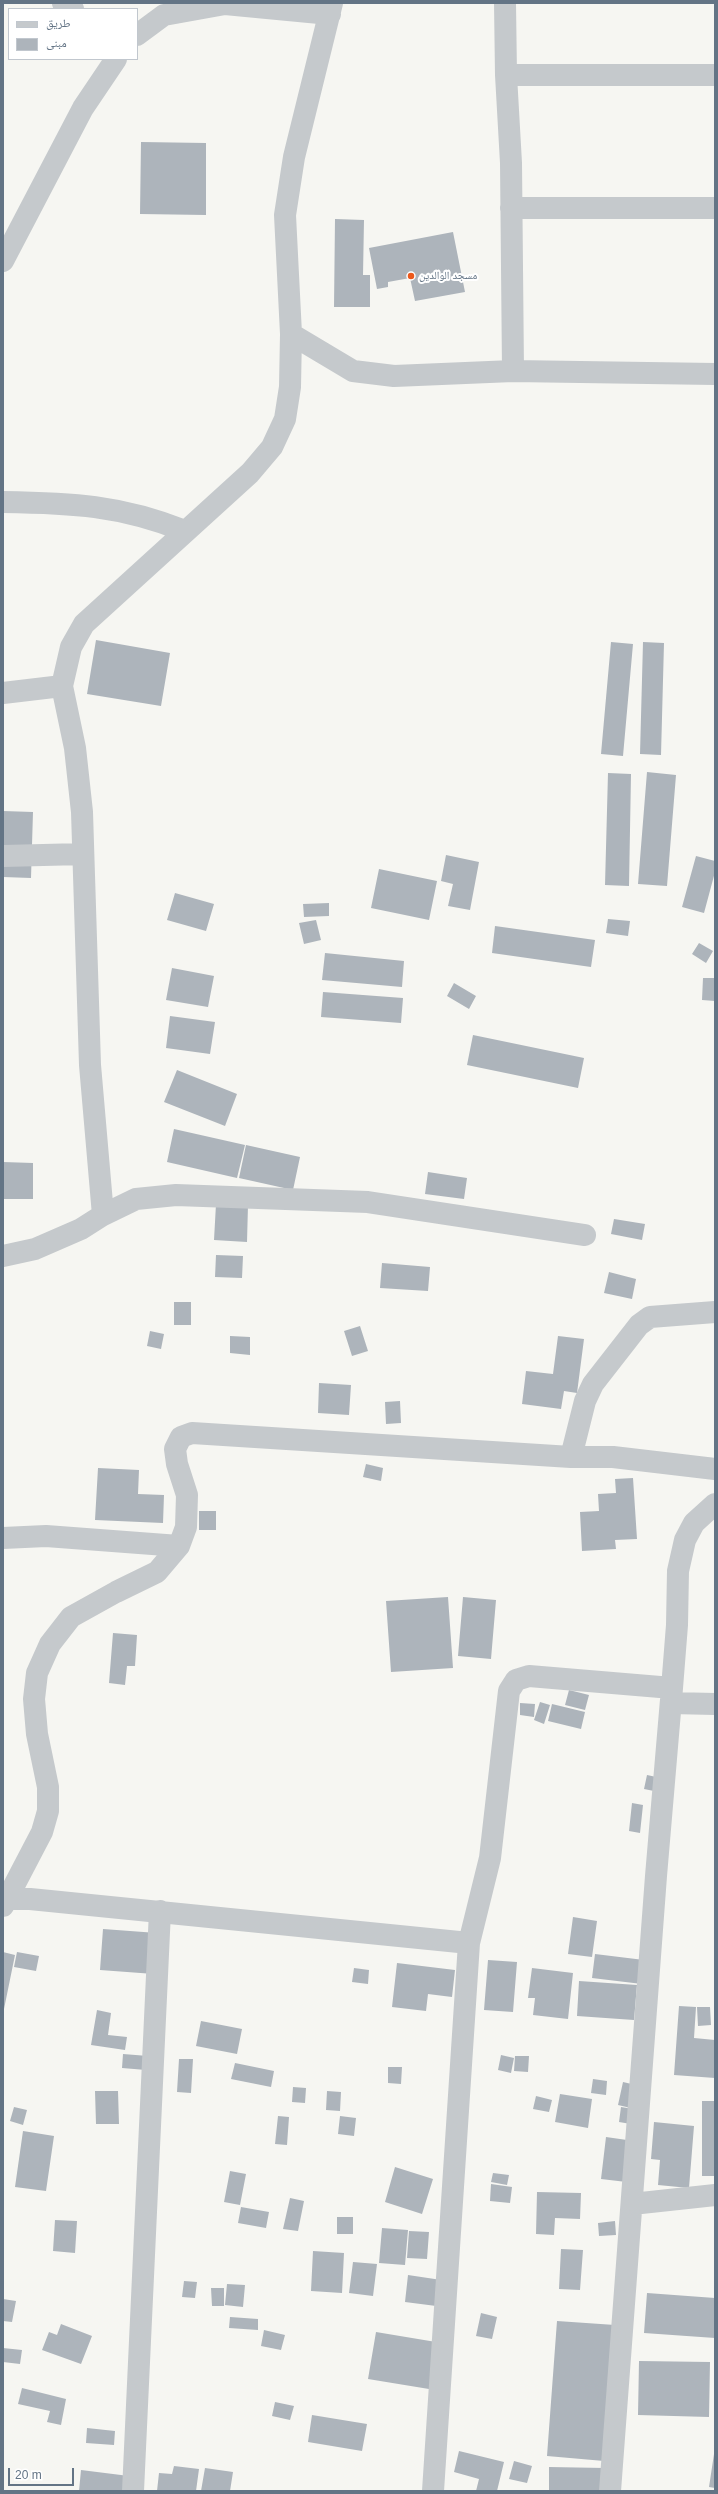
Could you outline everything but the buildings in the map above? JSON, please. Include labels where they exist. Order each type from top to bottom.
[{"type":"street","points":[[505,3],[511,208],[513,371]]},
{"type":"street","points":[[103,1215],[90,1064],[82,812],[75,748],[62,686],[71,647],[84,624],[250,473],[272,447],[285,419],[288,400],[291,334],[285,215],[294,156],[331,8],[225,4],[164,15],[138,34]]},
{"type":"street","points":[[3,261],[83,108],[115,60]]},
{"type":"street","points":[[506,75],[715,75]]},
{"type":"street","points":[[511,208],[715,208]]},
{"type":"street","points":[[291,334],[353,371],[394,376],[513,371],[715,374]]},
{"type":"street","points":[[3,502],[85,505],[119,509],[150,517],[185,531]]},
{"type":"street","points":[[3,693],[62,686]]},
{"type":"street","points":[[3,856],[83,854]]},
{"type":"street","points":[[3,1256],[35,1249],[81,1229],[103,1215],[136,1199],[176,1195],[368,1202],[585,1235]]},
{"type":"street","points":[[571,1457],[585,1401],[593,1384],[639,1325],[650,1317],[715,1312]]},
{"type":"street","points":[[5,1902],[42,1832],[48,1811],[48,1788],[37,1734],[34,1699],[37,1673],[50,1644],[71,1617],[116,1592],[157,1572],[179,1546],[186,1527],[187,1495],[175,1449],[181,1437],[192,1433],[571,1457],[613,1457],[715,1469]]},
{"type":"street","points":[[610,2491],[656,1868],[677,1625],[678,1571],[685,1540],[694,1523],[715,1504]]},
{"type":"street","points":[[3,1538],[46,1536],[179,1546]]},
{"type":"street","points":[[433,2491],[469,1943],[490,1858],[504,1747],[509,1691],[516,1680],[529,1676],[671,1695],[715,1704]]},
{"type":"street","points":[[5,1902],[30,1899],[469,1943]]},
{"type":"street","points":[[133,2491],[160,1911]]},
{"type":"street","points":[[632,2204],[715,2195]]},
{"type":"place","name":"مسجد الوالدين","points":[[411,276]]}]
